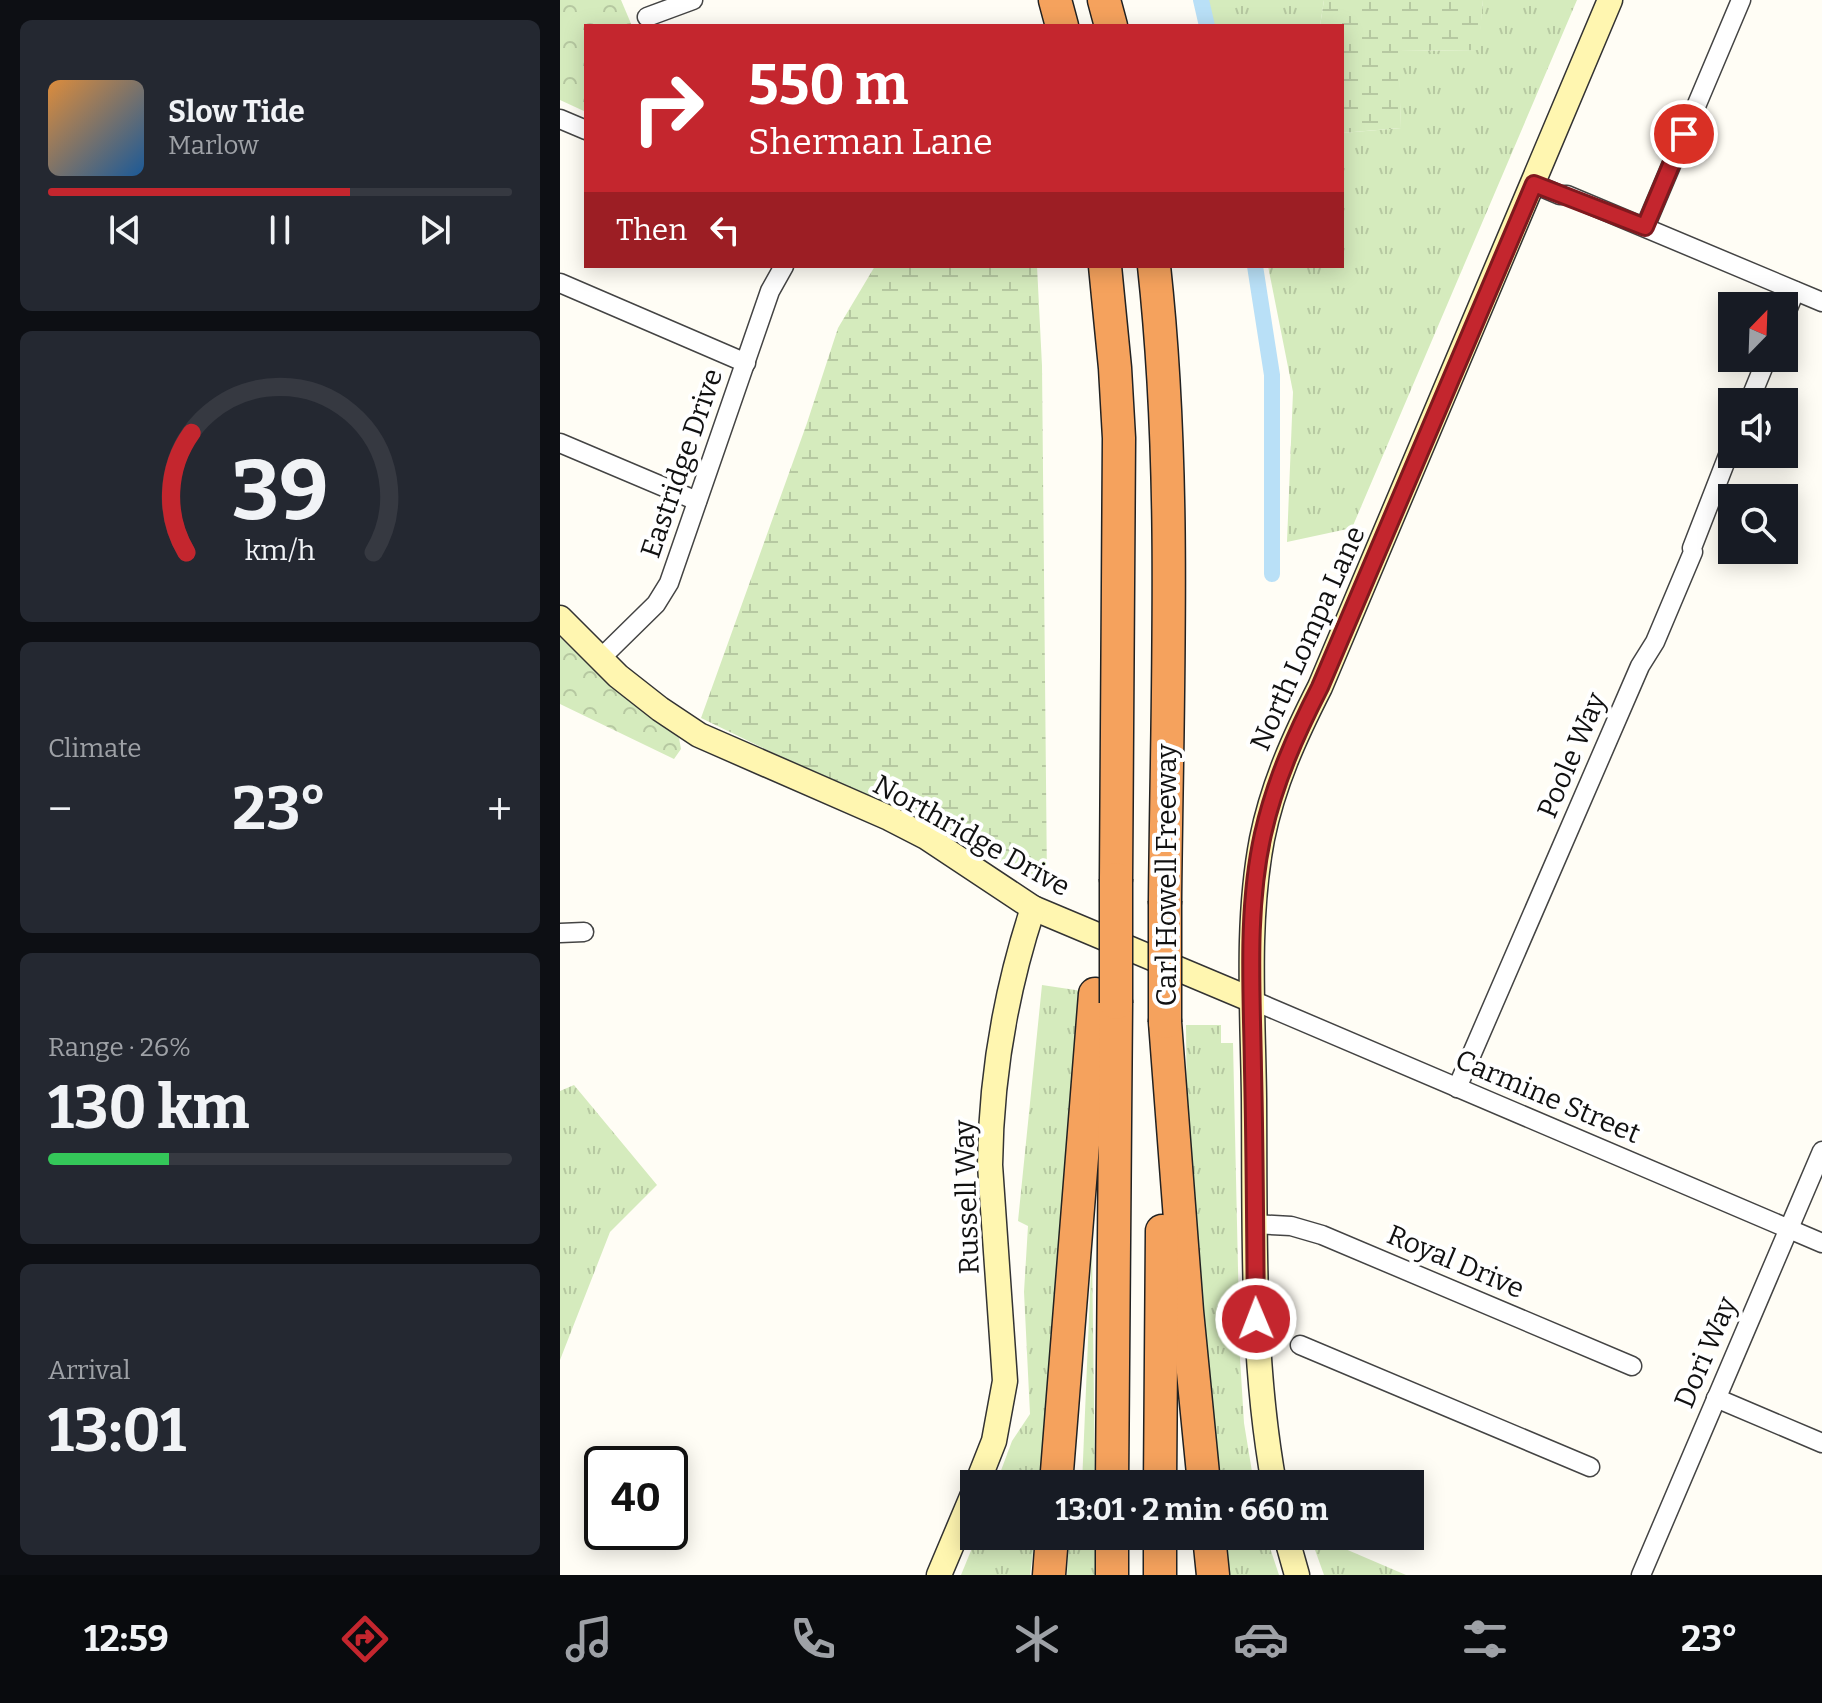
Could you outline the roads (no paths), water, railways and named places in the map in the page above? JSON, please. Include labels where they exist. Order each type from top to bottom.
[{"type":"highway","points":[[1055,0],[1061,24]]},
{"type":"highway","points":[[1104,0],[1110,24]]},
{"type":"highway","name":"Carl Howell Freeway","points":[[1105,268],[1119,438],[1118,830],[1111,877],[1105,999],[1112,1470]]},
{"type":"highway","name":"Carl Howell Freeway","points":[[1154,268],[1167,429],[1160,1470]]},
{"type":"highway","points":[[1057,1470],[1105,999]]},
{"type":"highway","points":[[1165,1022],[1203,1470]]},
{"type":"highway","points":[[1049,1575],[1051,1550]]},
{"type":"highway","points":[[1112,1550],[1112,1575]]},
{"type":"highway","points":[[1160,1550],[1160,1575]]},
{"type":"highway","points":[[1210,1550],[1213,1575]]},
{"type":"street","points":[[646,14],[693,0]]},
{"type":"street","name":"North Lompa Lane","points":[[1272,1470],[1259,1375],[1254,1224],[1252,1000],[1257,870],[1264,829],[1291,745],[1320,687],[1610,0]]},
{"type":"street","points":[[1645,227],[1741,0]]},
{"type":"street","points":[[560,119],[584,129]]},
{"type":"street","points":[[1534,184],[1822,302]]},
{"type":"street","name":"Eastridge Drive","points":[[600,659],[656,604],[669,583],[770,291],[783,268]]},
{"type":"street","points":[[560,283],[746,363]]},
{"type":"street","points":[[560,443],[697,501]]},
{"type":"street","name":"Poole Way","points":[[1457,1088],[1640,666],[1655,642],[1693,552],[1723,468]]},
{"type":"street","name":"Northridge Drive","points":[[560,618],[600,659],[660,709],[699,735],[926,837],[1033,908],[1252,1000]]},
{"type":"street","name":"Russell Way","points":[[983,1470],[994,1441],[1005,1381],[990,1131],[1011,983],[1033,908]]},
{"type":"street","points":[[560,933],[584,932]]},
{"type":"street","name":"Carmine Street","points":[[1252,1000],[1822,1243]]},
{"type":"street","name":"Dori Way","points":[[1641,1575],[1822,1151]]},
{"type":"street","name":"Royal Drive","points":[[1254,1224],[1286,1225],[1312,1231],[1632,1366]]},
{"type":"street","points":[[1300,1345],[1590,1467]]},
{"type":"street","points":[[1716,1398],[1822,1443]]},
{"type":"street","points":[[939,1575],[960,1525]]},
{"type":"street","points":[[1290,1550],[1297,1575]]},
{"type":"waterway","points":[[1201,0],[1207,24]]},
{"type":"waterway","points":[[1255,268],[1272,375],[1272,574]]}]
